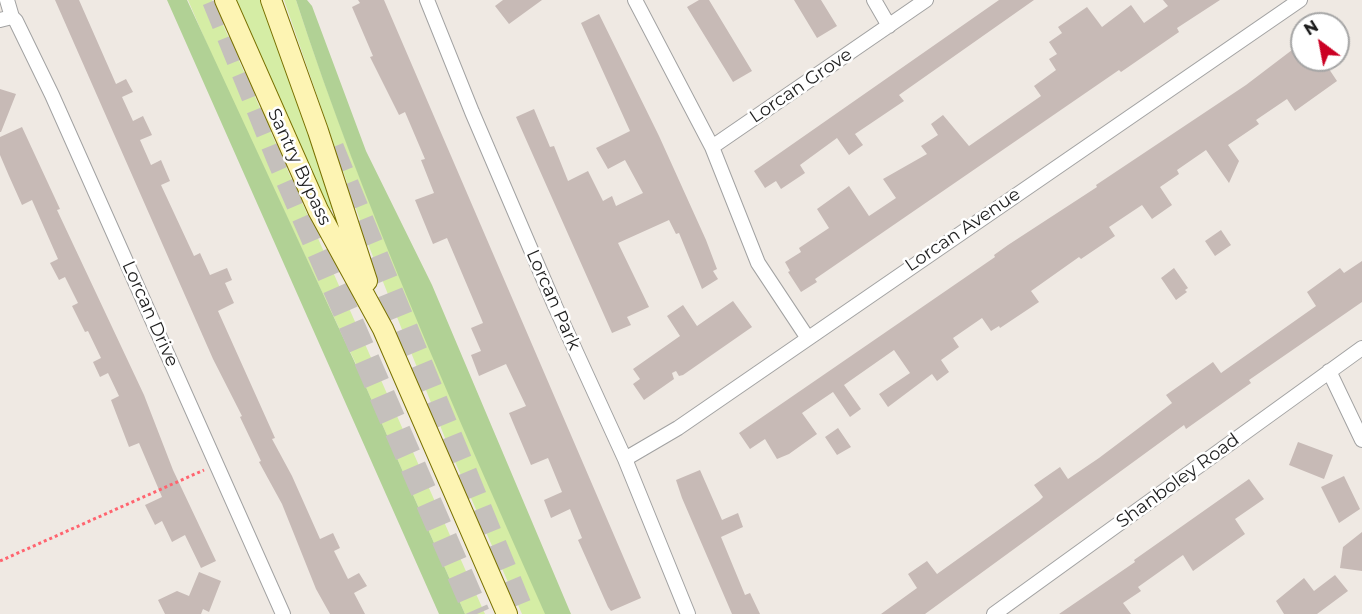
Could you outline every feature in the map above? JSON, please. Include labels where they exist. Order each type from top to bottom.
[{"type":"main road","name":"Santry Bypass","points":[[225,0],[318,210],[383,329],[507,614]]},
{"type":"main road","name":"Santry Bypass","points":[[271,0],[318,131],[383,329]]},
{"type":"street","name":"Lorcan Drive","points":[[7,0],[6,18],[52,95],[283,614]]},
{"type":"street","points":[[635,0],[712,147],[758,263],[807,337]]},
{"type":"street","points":[[874,0],[889,26]]},
{"type":"street","name":"Lorcan Grove","points":[[712,147],[926,0]]},
{"type":"street","name":"Lorcan Avenue","points":[[625,459],[678,428],[1299,0]]},
{"type":"street","name":"Lorcan Park","points":[[432,2],[472,112],[545,285],[625,459],[688,614]]},
{"type":"street","name":"Shanboley Road","points":[[994,614],[1362,348]]},
{"type":"street","points":[[1329,371],[1362,440]]},
{"type":"path","points":[[0,561],[216,465]]},
{"type":"green space","points":[[167,0],[187,0],[362,378],[465,614],[439,614]]},
{"type":"green space","points":[[188,0],[212,0],[485,614],[465,614],[355,362],[221,77]]},
{"type":"green space","points":[[232,0],[263,0],[334,208],[326,211]]},
{"type":"green space","points":[[284,0],[296,0],[382,233],[546,614],[522,614],[449,448],[370,249]]},
{"type":"green space","points":[[296,0],[307,0],[312,6],[366,151],[432,285],[571,614],[545,614],[381,233]]},
{"type":"building","points":[[55,0],[79,0],[116,84],[126,79],[133,92],[122,97],[133,121],[143,116],[152,135],[140,140],[151,165],[161,160],[170,181],[161,185],[194,256],[200,253],[210,275],[227,268],[232,280],[225,283],[234,303],[218,311],[275,438],[272,439],[292,476],[320,539],[333,533],[340,548],[334,551],[348,579],[359,573],[367,586],[354,593],[365,614],[330,614],[316,589],[282,504],[259,462],[261,461],[240,417],[242,416],[213,359]]},
{"type":"building","points":[[358,0],[384,0],[641,598],[611,611],[608,607],[578,540],[582,538],[570,509],[551,518],[544,500],[562,492],[548,458],[531,465],[509,413],[526,406],[506,364],[479,376],[471,355],[481,351],[471,328],[483,323],[447,238],[433,244],[415,200],[434,193],[421,160],[425,159],[405,112],[399,115],[370,57],[373,56],[352,7],[360,3]]},
{"type":"building","points":[[503,0],[542,0],[509,24],[495,6]]},
{"type":"building","points":[[699,0],[709,0],[752,71],[733,82],[687,7]]},
{"type":"building","points":[[794,0],[821,0],[837,26],[817,38]]},
{"type":"building","points":[[999,0],[1034,0],[899,95],[904,101],[855,134],[863,145],[849,155],[837,138],[800,165],[805,173],[781,189],[776,181],[765,188],[754,171]]},
{"type":"building","points":[[1163,0],[1220,0],[1177,28],[1179,32],[1121,72],[1119,70],[815,279],[817,282],[801,292],[788,272],[790,271],[785,262],[801,252],[799,248],[829,228],[817,209],[849,186],[869,216],[896,198],[883,179],[927,154],[921,146],[938,135],[931,124],[943,115],[969,146],[1041,96],[1034,86],[1056,70],[1049,59],[1057,54],[1049,42],[1062,33],[1058,27],[1087,7],[1102,27],[1131,5],[1144,23],[1168,6]]},
{"type":"building","points":[[599,14],[659,136],[706,240],[717,269],[713,271],[718,279],[702,289],[679,233],[676,234],[669,220],[618,243],[649,307],[627,317],[631,325],[612,333],[516,117],[534,109],[550,147],[554,146],[568,181],[588,171],[603,201],[612,196],[616,206],[643,193],[625,160],[608,169],[596,148],[630,131],[581,23]]},
{"type":"building","points":[[1290,52],[1290,72],[1331,72],[1337,81],[1295,111],[1287,99],[1256,120],[1259,124],[1228,145],[1239,161],[1229,183],[1206,150],[1177,170],[1179,174],[1160,187],[1172,205],[1152,219],[1142,205],[1109,227],[1115,236],[1081,259],[1079,257],[1031,291],[1039,302],[1000,328],[999,326],[991,331],[982,318],[953,338],[959,347],[941,360],[949,372],[937,381],[932,374],[888,407],[879,394],[910,373],[894,350],[844,385],[861,409],[850,417],[833,392],[802,413],[817,434],[789,454],[777,459],[765,439],[750,449],[739,433],[995,257],[994,255],[1008,245],[1246,85]]},
{"type":"building","points":[[0,89],[16,94],[1,132],[0,132]]},
{"type":"building","points":[[22,127],[60,209],[57,210],[144,395],[173,470],[216,561],[201,568],[185,535],[172,542],[162,521],[155,525],[145,505],[162,497],[139,443],[129,447],[111,400],[119,396],[108,373],[100,377],[93,362],[101,358],[72,306],[78,303],[65,277],[59,280],[50,263],[58,259],[32,200],[22,205],[0,155],[0,137]]},
{"type":"building","points":[[1221,230],[1231,245],[1215,256],[1205,241]]},
{"type":"building","points":[[1362,261],[1362,302],[1249,380],[1251,383],[1186,429],[1184,425],[925,614],[881,614],[917,588],[908,574],[927,561],[937,574],[1039,501],[1043,497],[1034,485],[1060,467],[1068,479],[1099,458],[1172,403],[1166,395],[1213,362],[1221,373],[1316,306],[1307,292],[1340,268],[1344,273]]},
{"type":"building","points":[[1174,268],[1188,288],[1185,290],[1187,292],[1176,300],[1161,278]]},
{"type":"building","points":[[733,301],[752,327],[683,375],[679,376],[676,371],[672,373],[674,379],[644,400],[633,384],[640,379],[633,369],[680,336],[667,316],[683,305],[697,326]]},
{"type":"building","points":[[838,428],[851,447],[837,455],[825,437]]},
{"type":"building","points":[[1298,442],[1333,455],[1324,479],[1289,465]]},
{"type":"building","points":[[700,470],[722,520],[738,513],[743,527],[721,537],[745,595],[750,593],[760,614],[732,614],[682,498],[676,480]]},
{"type":"building","points":[[1344,476],[1360,509],[1339,523],[1321,487]]},
{"type":"building","points":[[1249,479],[1264,499],[1235,519],[1245,534],[1193,571],[1183,555],[1138,587],[1141,591],[1123,603],[1131,614],[1059,614],[1135,562],[1134,560]]},
{"type":"building","points":[[1362,532],[1362,571],[1340,568],[1343,547]]},
{"type":"building","points":[[199,572],[221,581],[209,612],[203,609],[201,614],[165,614],[158,600],[177,591],[189,596]]},
{"type":"building","points":[[1335,575],[1348,591],[1317,614],[1284,614],[1276,601],[1304,578],[1314,591]]},
{"type":"tunnel","points":[[215,0],[280,160],[477,614]]},
{"type":"tunnel","points":[[331,148],[522,614]]}]
